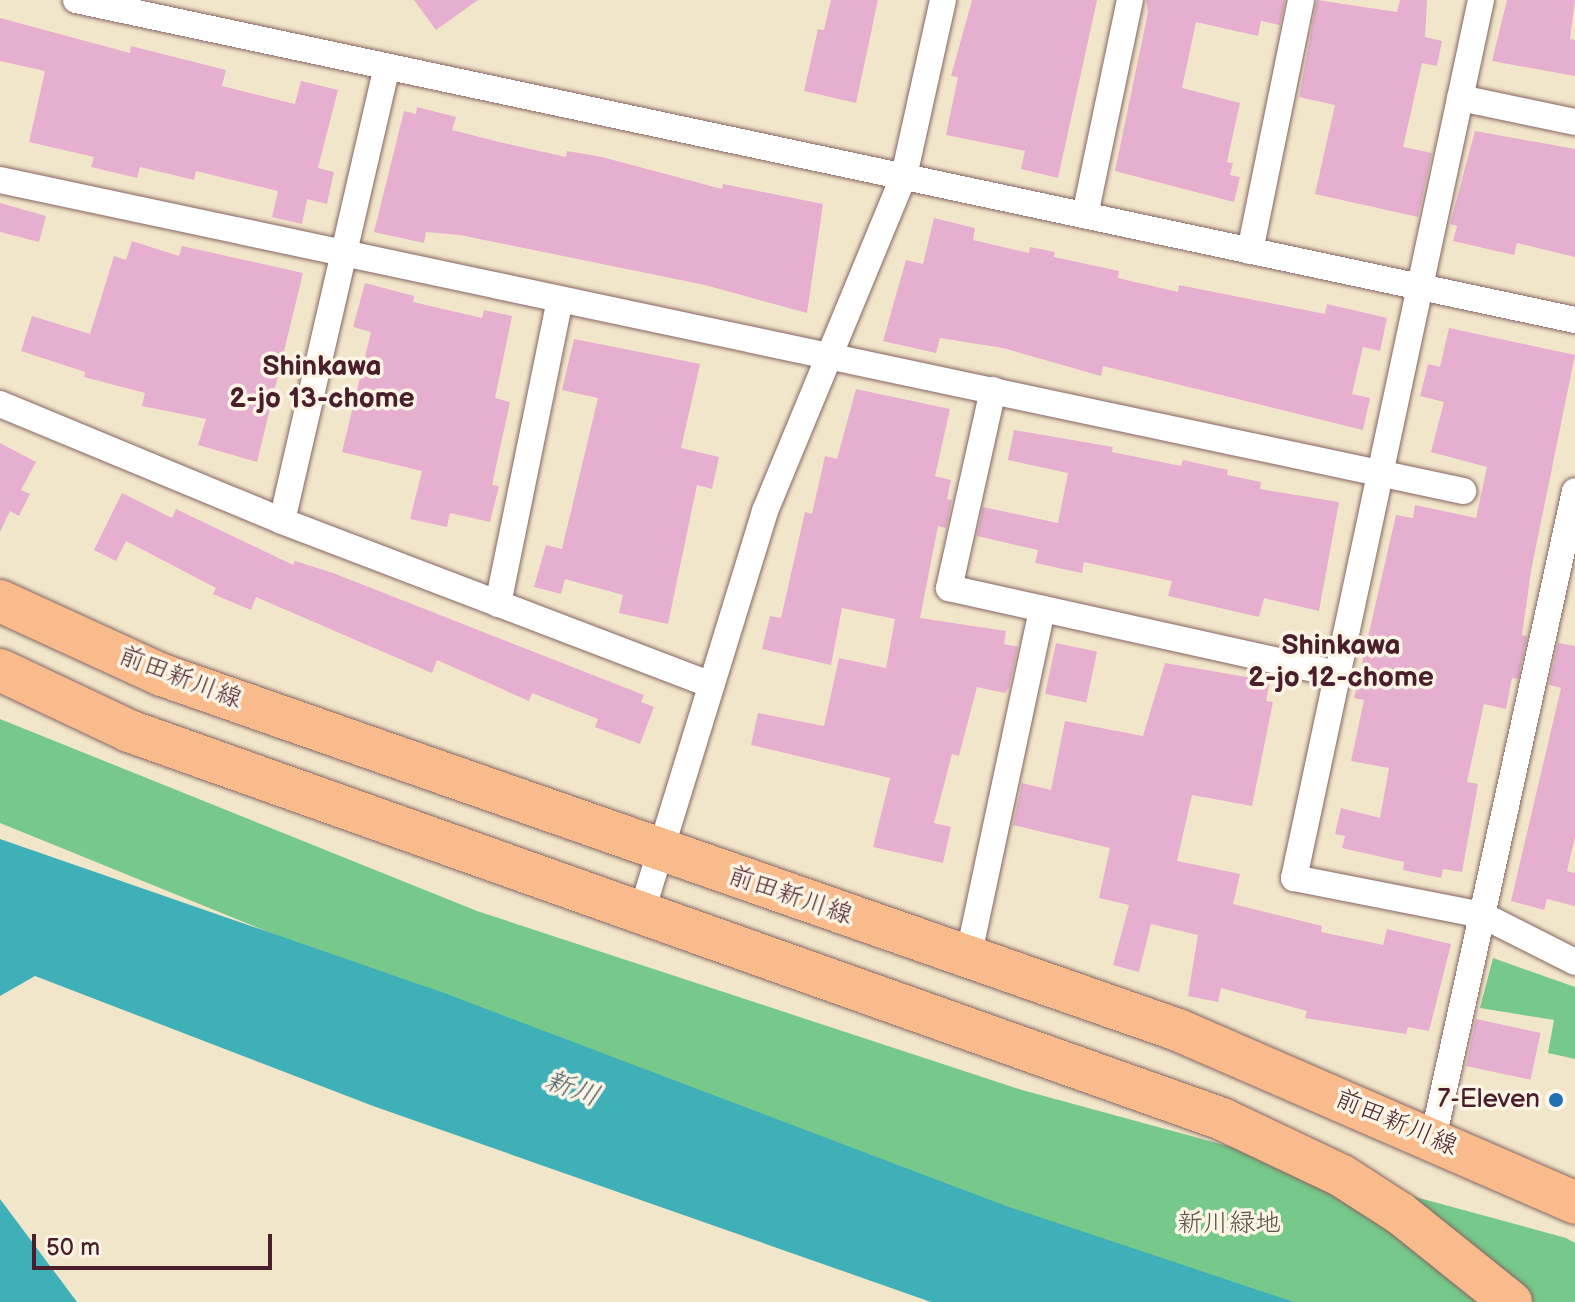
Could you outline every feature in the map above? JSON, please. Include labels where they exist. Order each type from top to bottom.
[{"type":"main road","name":"前田新川線","points":[[0,601],[162,675],[1178,1030],[1575,1203]]},
{"type":"main road","points":[[0,670],[129,731],[1222,1119],[1342,1176],[1450,1250],[1511,1302]]},
{"type":"street","points":[[76,0],[1575,320]]},
{"type":"street","points":[[642,911],[765,511],[904,176],[943,0]]},
{"type":"street","points":[[1085,215],[1130,0]]},
{"type":"street","points":[[1250,251],[1301,0]]},
{"type":"street","points":[[1481,0],[1423,288],[1294,878],[1482,915],[1575,962]]},
{"type":"street","points":[[282,521],[346,255],[387,67]]},
{"type":"street","points":[[1460,98],[1575,122]]},
{"type":"street","points":[[0,180],[1463,491]]},
{"type":"street","points":[[498,604],[560,299]]},
{"type":"street","points":[[993,390],[949,588],[1337,674]]},
{"type":"street","points":[[0,404],[282,521],[711,685]]},
{"type":"street","points":[[1433,1139],[1575,491]]},
{"type":"street","points":[[968,958],[1042,609]]},
{"type":"green space","name":"新川緑地","points":[[0,719],[477,911],[1022,1090],[1566,1238],[1575,1243],[1575,1302],[1222,1302],[960,1213],[0,823]]},
{"type":"green space","points":[[1493,958],[1575,987],[1575,1059],[1548,1053],[1554,1020],[1480,1008]]},
{"type":"water","name":"新川","points":[[0,839],[447,994],[1006,1206],[1294,1302],[931,1302],[373,1106],[35,976],[0,996]]},
{"type":"water","points":[[0,1199],[77,1302],[0,1302]]},
{"type":"building","points":[[414,0],[478,0],[436,30]]},
{"type":"building","points":[[831,0],[878,0],[856,103],[804,91],[818,29],[824,30]]},
{"type":"building","points":[[972,0],[1097,0],[1058,178],[1021,169],[1025,151],[946,135],[958,77],[951,76]]},
{"type":"building","points":[[1146,0],[1285,0],[1280,25],[1261,21],[1258,36],[1196,22],[1182,88],[1240,103],[1227,162],[1233,163],[1230,175],[1240,177],[1234,202],[1115,171],[1148,12]]},
{"type":"building","points":[[1317,0],[1397,12],[1400,0],[1427,0],[1425,37],[1442,41],[1437,66],[1422,63],[1403,147],[1432,153],[1418,217],[1315,194],[1335,105],[1299,97]]},
{"type":"building","points":[[1507,0],[1575,0],[1570,39],[1575,40],[1575,76],[1492,61]]},
{"type":"building","points":[[0,18],[130,53],[131,46],[226,70],[222,86],[295,104],[301,81],[338,90],[318,168],[334,172],[327,204],[307,199],[302,224],[272,217],[278,191],[196,171],[194,180],[140,167],[137,178],[91,167],[94,157],[29,142],[45,71],[0,61]]},
{"type":"building","points":[[417,107],[456,117],[452,130],[499,142],[566,157],[567,151],[602,157],[722,189],[723,184],[823,204],[807,313],[705,285],[460,235],[426,232],[424,243],[374,232],[404,111],[416,114]]},
{"type":"building","points":[[1475,131],[1575,149],[1575,257],[1517,243],[1514,255],[1453,241],[1457,226],[1450,224]]},
{"type":"building","points":[[0,203],[46,216],[39,242],[0,232]]},
{"type":"building","points":[[934,218],[975,228],[973,240],[1029,253],[1030,247],[1055,252],[1054,257],[1119,271],[1118,278],[1178,292],[1179,285],[1325,314],[1327,304],[1387,318],[1380,351],[1363,347],[1352,394],[1370,398],[1363,430],[1103,366],[1101,376],[1003,348],[940,338],[936,353],[883,341],[906,260],[923,264]]},
{"type":"building","points":[[132,241],[179,256],[182,246],[303,273],[257,462],[198,445],[206,419],[142,406],[145,393],[84,377],[85,372],[21,351],[32,316],[90,334],[114,256],[126,260]]},
{"type":"building","points":[[365,283],[414,296],[413,302],[482,318],[484,310],[512,316],[495,398],[510,402],[492,485],[499,486],[490,522],[450,513],[447,527],[410,519],[422,471],[342,452],[371,332],[353,327]]},
{"type":"building","points":[[1449,328],[1575,355],[1531,571],[1522,635],[1527,636],[1518,679],[1512,678],[1506,709],[1484,704],[1467,782],[1478,784],[1462,872],[1443,869],[1441,878],[1403,870],[1404,862],[1342,848],[1345,836],[1335,834],[1341,808],[1380,818],[1389,768],[1351,761],[1364,700],[1354,698],[1396,515],[1413,518],[1415,505],[1476,518],[1487,467],[1431,452],[1444,402],[1420,396],[1428,364],[1440,367]]},
{"type":"building","points":[[574,339],[700,364],[681,448],[719,457],[712,489],[697,485],[668,624],[619,613],[623,595],[565,579],[561,594],[534,587],[546,545],[562,549],[598,398],[562,390]]},
{"type":"building","points":[[856,389],[950,409],[935,476],[951,480],[947,499],[952,500],[946,528],[938,526],[920,618],[1006,631],[1004,644],[1018,647],[1005,693],[977,687],[959,756],[952,754],[934,823],[951,827],[943,863],[873,847],[890,778],[751,745],[758,713],[824,726],[839,658],[886,668],[895,619],[842,608],[831,665],[762,649],[770,616],[781,618],[805,512],[812,514],[825,456],[837,459]]},
{"type":"building","points":[[1014,430],[1113,447],[1112,452],[1181,466],[1183,460],[1228,470],[1227,475],[1261,482],[1260,489],[1339,502],[1319,611],[1264,598],[1259,617],[1168,596],[1172,581],[1084,562],[1082,573],[1035,563],[1038,550],[977,536],[983,507],[1058,523],[1068,473],[1008,460]]},
{"type":"building","points":[[0,443],[36,462],[21,490],[30,494],[19,516],[10,511],[0,532]]},
{"type":"building","points":[[122,493],[172,518],[176,509],[293,565],[295,561],[333,573],[644,695],[641,702],[654,707],[640,744],[595,727],[598,719],[532,693],[529,701],[437,660],[432,673],[256,597],[251,610],[213,594],[216,588],[126,541],[116,561],[94,550]]},
{"type":"building","points":[[1056,643],[1097,652],[1086,703],[1045,694]]},
{"type":"building","points":[[1558,643],[1575,646],[1575,837],[1567,871],[1575,873],[1575,906],[1547,899],[1544,910],[1511,901],[1561,688],[1549,685]]},
{"type":"building","points":[[1165,663],[1270,681],[1266,701],[1273,702],[1252,806],[1192,795],[1177,861],[1240,874],[1233,904],[1322,926],[1321,932],[1383,945],[1387,929],[1451,944],[1429,1031],[1408,1027],[1406,1034],[1305,1018],[1307,1011],[1221,988],[1218,1002],[1188,996],[1198,935],[1151,924],[1139,972],[1113,965],[1129,905],[1099,898],[1110,848],[1013,825],[1022,783],[1051,790],[1065,721],[1143,736]]},
{"type":"building","points":[[1476,1019],[1541,1033],[1531,1080],[1466,1066]]},
{"type":"place","name":"7-Eleven","points":[[1556,1100]]},
{"type":"district","name":"Shinkawa 2-jo 13-chome","points":[[322,383]]},
{"type":"district","name":"Shinkawa 2-jo 12-chome","points":[[1341,662]]}]
